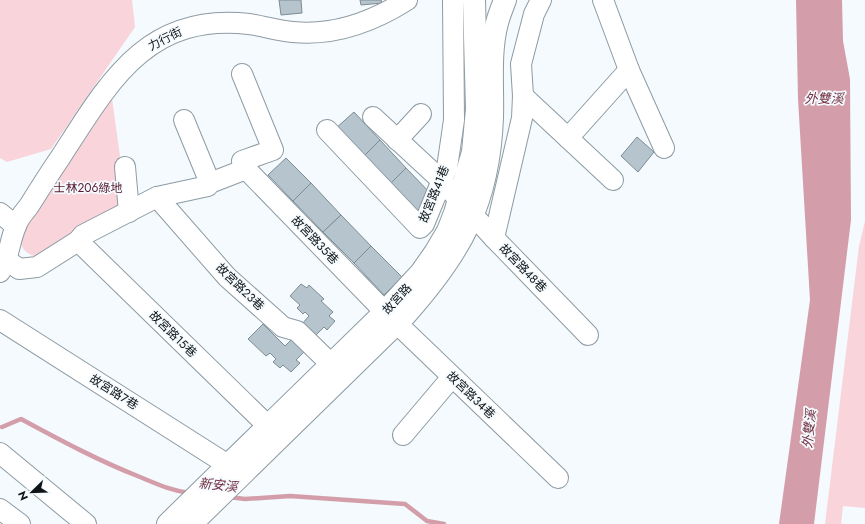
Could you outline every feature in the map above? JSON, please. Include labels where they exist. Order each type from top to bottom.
[{"type":"main road","name":"故宮路","points":[[466,207],[474,152],[477,109],[474,0]]},
{"type":"main road","name":"故宮路","points":[[168,524],[231,474],[391,318],[448,231],[466,207],[480,196],[489,157],[496,24],[505,0]]},
{"type":"main road","name":"故宮路","points":[[231,474],[268,426],[332,365],[391,318]]},
{"type":"main road","name":"故宮路","points":[[191,524],[202,498]]},
{"type":"street","name":"力行街","points":[[246,168],[210,182],[208,186],[157,197],[83,235],[78,241],[37,267],[20,269],[4,266],[16,226],[100,96],[124,67],[148,46],[186,28],[220,23],[248,24],[293,32],[322,33],[386,14],[408,0]]},
{"type":"street","name":"故宮路41巷","points":[[326,130],[420,228],[424,224],[447,168],[454,120],[453,0]]},
{"type":"street","points":[[494,238],[522,118],[523,96],[521,64],[534,14],[541,0]]},
{"type":"street","points":[[603,0],[629,70],[664,148]]},
{"type":"street","points":[[568,138],[629,70]]},
{"type":"street","points":[[242,74],[273,150],[242,161],[246,168]]},
{"type":"street","points":[[523,96],[613,180]]},
{"type":"street","points":[[397,140],[421,114]]},
{"type":"street","name":"故宮路48巷","points":[[373,117],[441,180],[494,238],[588,335]]},
{"type":"street","points":[[184,120],[210,182]]},
{"type":"street","points":[[125,167],[129,212]]},
{"type":"street","name":"故宮路35巷","points":[[246,168],[391,318]]},
{"type":"street","name":"故宮路23巷","points":[[157,197],[227,277],[283,327],[297,332],[332,365]]},
{"type":"street","points":[[0,214],[16,226]]},
{"type":"street","name":"故宮路15巷","points":[[78,241],[268,426]]},
{"type":"street","name":"故宮路34巷","points":[[391,318],[558,478]]},
{"type":"street","name":"故宮路7巷","points":[[0,320],[231,474]]},
{"type":"street","points":[[403,435],[452,377]]},
{"type":"street","points":[[0,453],[86,524]]},
{"type":"street","points":[[0,509],[20,524]]},
{"type":"green space","points":[[0,0],[132,0],[135,27],[51,149],[7,162],[0,158]]},
{"type":"green space","name":"士林206綠地","points":[[111,91],[127,207],[41,258],[29,254],[21,244],[22,227]]},
{"type":"green space","points":[[865,221],[865,508],[843,506],[841,524],[825,524],[859,246]]},
{"type":"water","name":"外雙溪","points":[[796,0],[842,0],[843,41],[850,79],[851,220],[814,524],[779,524],[810,300],[798,99]]},
{"type":"building","points":[[279,0],[301,0],[302,13],[281,15]]},
{"type":"building","points":[[360,0],[381,0],[382,3],[361,5]]},
{"type":"building","points":[[354,112],[380,140],[362,158],[335,129]]},
{"type":"building","points":[[637,137],[654,152],[638,172],[621,156]]},
{"type":"building","points":[[380,140],[406,168],[388,186],[362,158]]},
{"type":"building","points":[[286,158],[311,183],[293,201],[268,175]]},
{"type":"building","points":[[406,168],[433,196],[414,214],[388,186]]},
{"type":"building","points":[[311,183],[341,215],[323,232],[293,201]]},
{"type":"building","points":[[341,215],[371,246],[354,263],[323,232]]},
{"type":"building","points":[[371,246],[402,277],[384,295],[354,263]]},
{"type":"building","points":[[301,284],[307,288],[309,285],[324,299],[321,301],[333,312],[329,316],[335,321],[327,330],[324,327],[315,336],[302,324],[309,316],[305,312],[303,314],[297,308],[300,305],[290,296]]},
{"type":"building","points":[[263,324],[285,346],[293,338],[306,350],[296,360],[300,363],[291,372],[283,365],[280,368],[273,362],[276,359],[270,353],[266,356],[248,339]]},
{"type":"waterway","name":"新安溪","points":[[2,427],[21,419],[80,450],[125,471],[165,487],[190,493]]},
{"type":"waterway","name":"新安溪","points":[[229,497],[245,499],[290,496],[405,504],[427,521],[444,524]]}]
